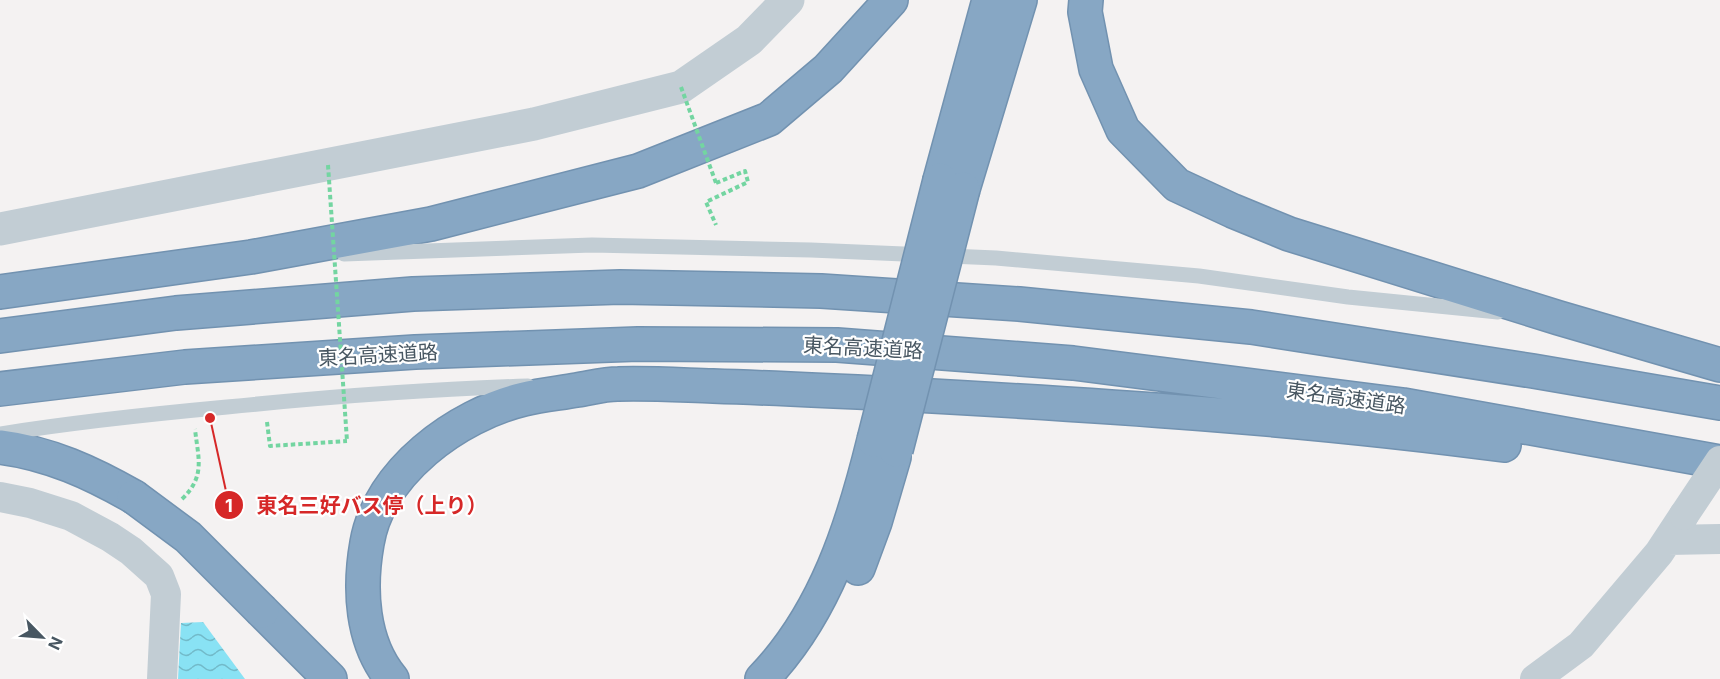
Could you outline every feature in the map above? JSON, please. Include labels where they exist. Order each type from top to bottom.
[{"type":"highway","points":[[0,292],[251,257],[431,224],[639,171],[769,119],[828,69],[891,0]]},
{"type":"highway","points":[[792,679],[815,649],[847,593],[875,522],[885,445],[951,185],[989,0]]},
{"type":"highway","points":[[951,185],[1020,0]]},
{"type":"highway","points":[[1086,0],[1085,12],[1096,69],[1123,130],[1177,185],[1289,234],[1559,318],[1720,365]]},
{"type":"highway","points":[[0,336],[176,314],[413,294],[620,287],[821,291],[1019,304],[1251,327],[1533,371],[1720,404]]},
{"type":"highway","name":"東名高速道路","points":[[0,389],[185,367],[415,352],[638,344],[837,345],[1072,363],[1403,405],[1720,462]]},
{"type":"highway","points":[[392,679],[370,639],[363,604],[363,567],[368,533],[384,498],[402,473],[425,449],[449,432],[484,414],[522,400],[615,384],[785,388],[1082,404],[1400,431],[1720,474]]},
{"type":"highway","points":[[762,679],[784,654],[811,616],[832,571],[864,483],[885,445]]},
{"type":"highway","points":[[0,447],[38,454],[68,464],[103,479],[134,497],[188,537],[330,679]]},
{"type":"street","points":[[0,229],[534,124],[681,87],[749,40],[788,0]]},
{"type":"street","points":[[1535,679],[1581,645],[1668,540],[1720,462]]},
{"type":"street","points":[[0,497],[30,503],[71,516],[130,550],[159,576],[166,594],[162,679]]},
{"type":"street","points":[[1668,540],[1720,539]]},
{"type":"lane","points":[[251,257],[592,245],[985,258],[1199,276],[1348,297],[1559,318]]},
{"type":"lane","points":[[0,434],[54,425],[307,399],[454,388],[615,384]]},
{"type":"path","points":[[681,87],[716,183],[745,171],[748,182],[706,202],[716,225]]},
{"type":"path","points":[[267,421],[270,446],[347,441],[328,165]]},
{"type":"water","points":[[203,622],[245,679],[178,679],[181,623]]},
{"type":"place","name":"東名三好バス停（上り）","points":[[210,418]]}]
